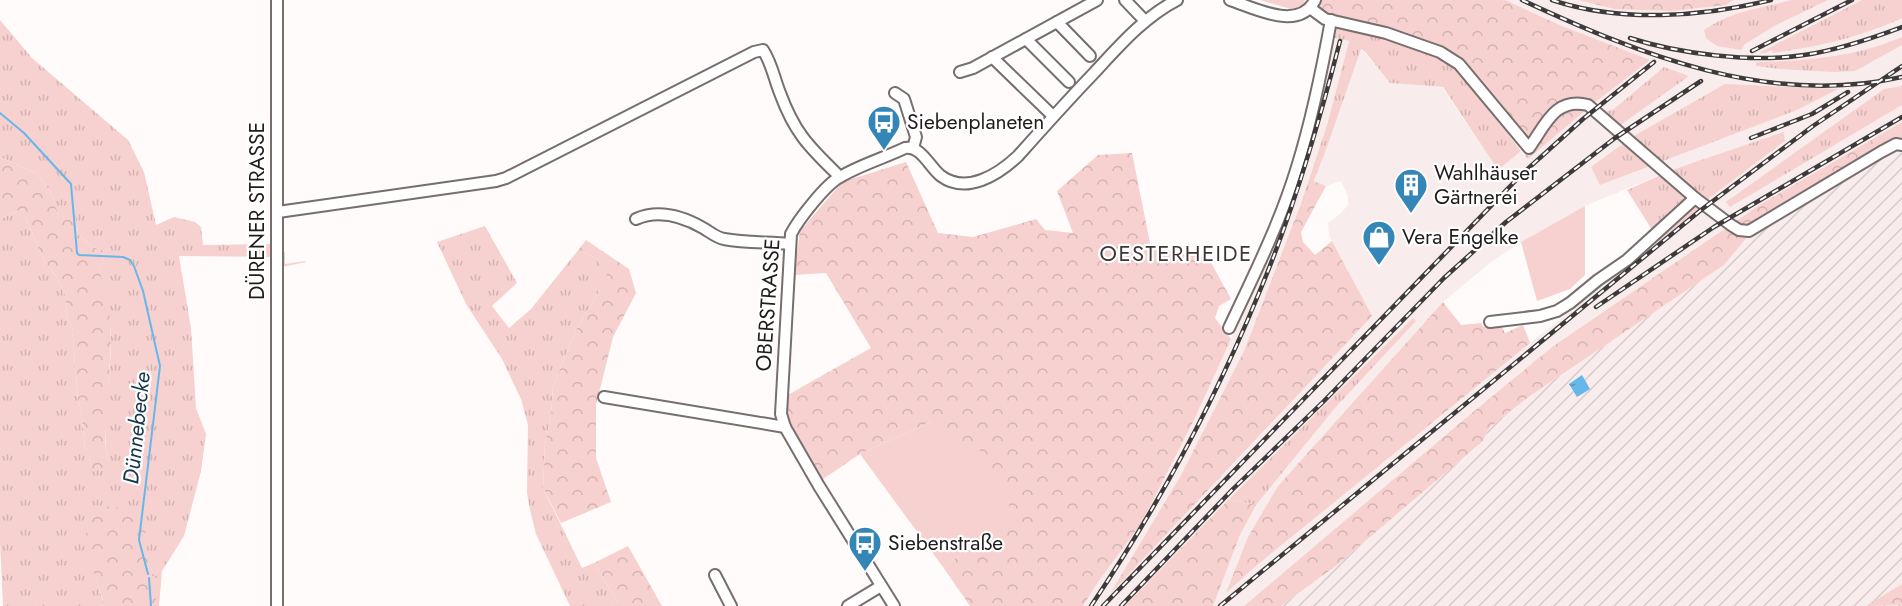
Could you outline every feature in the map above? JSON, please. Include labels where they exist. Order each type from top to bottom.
[{"type":"street","name":"DÜRENER STRASSE","points":[[277,0],[277,606]]},
{"type":"street","points":[[960,72],[974,68],[1097,0]]},
{"type":"street","points":[[1125,0],[1145,21]]},
{"type":"street","points":[[896,93],[904,99],[913,128],[916,141],[913,148],[939,175],[959,183],[992,177],[1006,168],[1053,116],[1095,60],[1145,21],[1177,0]]},
{"type":"street","points":[[1230,0],[1270,13],[1288,16],[1302,14],[1312,4],[1325,19],[1386,33],[1439,52],[1459,64],[1529,148],[1556,110],[1566,104],[1577,102],[1588,105],[1695,198],[1739,230],[1749,231],[1881,152],[1896,144],[1902,145]]},
{"type":"street","points":[[1229,328],[1286,201],[1297,168],[1316,100],[1331,20]]},
{"type":"street","points":[[1057,22],[1095,60]]},
{"type":"street","points":[[1026,39],[1070,82]]},
{"type":"street","points":[[278,212],[506,178],[754,51],[763,50],[771,62],[779,92],[795,128],[838,177]]},
{"type":"street","points":[[992,57],[1053,116]]},
{"type":"street","name":"OBERSTRASSE","points":[[894,606],[785,427],[781,414],[781,401],[790,244],[795,226],[838,177],[905,148],[913,148]]},
{"type":"street","points":[[1490,322],[1540,316],[1557,311],[1627,260],[1695,198]]},
{"type":"street","points":[[636,219],[645,215],[668,214],[701,227],[721,239],[790,244]]},
{"type":"street","points":[[604,397],[785,427]]},
{"type":"street","points":[[715,575],[731,606]]},
{"type":"street","points":[[848,606],[881,586]]},
{"type":"shaded area","points":[[1505,0],[1578,0],[1614,9],[1726,5],[1733,0],[1902,0],[1902,122],[1761,204],[1552,347],[1244,606],[1213,606],[1240,535],[1256,505],[1335,408],[1416,321],[1413,318],[1229,499],[1125,606],[1083,606],[1141,524],[1194,420],[1231,339],[1300,167],[1336,38],[1349,41],[1327,125],[1298,211],[1244,351],[1181,475],[1112,591],[1347,268],[1329,236],[1328,223],[1348,205],[1348,196],[1341,181],[1326,186],[1313,181],[1361,49],[1390,83],[1442,87],[1498,170],[1521,151],[1528,159],[1649,60],[1562,26]],"holes":[[[1784,133],[1785,141],[1707,200],[1700,208],[1530,343],[1227,592],[1278,486],[1443,302],[1490,263],[1521,242],[1585,206],[1672,170]]]},
{"type":"shaded area","points":[[1897,146],[1902,148],[1902,606],[1281,606],[1337,565],[1483,441],[1489,428],[1530,396],[1724,265],[1748,236]]},
{"type":"green space","points":[[282,0],[283,169],[274,171],[280,251],[285,252],[285,264],[306,262],[282,267],[282,606],[272,606],[270,257],[179,256],[191,328],[196,408],[206,434],[201,471],[184,536],[162,571],[159,606],[156,606],[156,580],[148,561],[143,510],[85,545],[103,601],[101,606],[3,606],[0,541],[0,219],[22,209],[44,261],[57,278],[66,297],[67,321],[72,326],[78,400],[85,448],[89,452],[91,470],[107,460],[106,416],[111,333],[99,268],[103,263],[104,251],[91,246],[78,234],[77,225],[58,215],[52,194],[36,173],[0,157],[0,20],[32,58],[128,140],[144,172],[156,225],[174,217],[195,222],[201,227],[203,245],[270,244]]},
{"type":"green space","points":[[1260,0],[1305,0],[1303,5],[1291,9]]},
{"type":"green space","points":[[1320,0],[1505,0],[1562,26],[1650,60],[1528,159],[1525,156],[1540,140],[1522,135],[1457,59],[1327,15],[1320,11]]},
{"type":"green space","points":[[1578,0],[1733,0],[1726,5],[1671,11],[1614,9]]},
{"type":"green space","points":[[1792,0],[1828,0],[1778,24],[1745,44],[1741,50],[1717,46],[1706,38],[1704,30],[1726,18]]},
{"type":"green space","points":[[1862,0],[1902,0],[1902,18],[1870,31],[1823,44],[1773,53],[1772,50],[1759,53]]},
{"type":"green space","points":[[1340,26],[1415,46],[1445,60],[1462,75],[1521,151],[1498,170],[1443,87],[1390,83],[1361,49],[1326,150],[1304,205],[1300,206],[1327,125],[1349,41],[1331,37],[1333,29]]},
{"type":"green space","points":[[1902,37],[1902,45],[1855,71],[1833,72],[1756,66],[1756,62],[1831,57],[1885,44]]},
{"type":"green space","points":[[1664,67],[1689,76],[1619,126],[1617,124],[1619,122],[1615,123],[1603,113],[1614,109]]},
{"type":"green space","points":[[1725,84],[1838,89],[1797,110],[1600,185],[1591,167],[1632,137]]},
{"type":"green space","points":[[1902,86],[1902,105],[1730,207],[1726,202],[1884,89]]},
{"type":"green space","points":[[1902,122],[1902,148],[1897,146],[1748,236],[1724,265],[1530,396],[1489,428],[1483,441],[1337,565],[1281,606],[1244,606],[1552,347],[1761,204]]},
{"type":"green space","points":[[1784,132],[1785,141],[1707,200],[1659,241],[1627,190],[1672,170]]},
{"type":"green space","points":[[1132,153],[1151,248],[1208,257],[1231,299],[1219,306],[1215,318],[1231,339],[1194,420],[1141,524],[1083,606],[970,606],[943,567],[1013,516],[931,422],[860,454],[823,479],[807,455],[787,416],[786,396],[871,348],[826,273],[794,275],[800,231],[842,182],[906,162],[938,233],[973,237],[1036,219],[1045,230],[1073,233],[1057,191],[1098,155]]},
{"type":"green space","points":[[0,157],[36,173],[52,194],[58,215],[75,213],[78,234],[91,246],[104,251],[103,263],[99,268],[109,306],[111,341],[105,441],[107,460],[102,468],[94,472],[91,470],[89,453],[85,448],[78,400],[72,326],[67,321],[66,297],[57,278],[44,261],[22,209],[0,219]]},
{"type":"green space","points":[[1313,181],[1326,186],[1301,232],[1303,242],[1315,255],[1332,241],[1372,316],[1110,594],[1181,475],[1244,351],[1300,206],[1304,205]]},
{"type":"green space","points":[[1585,206],[1585,275],[1570,289],[1537,301],[1521,242]]},
{"type":"green space","points":[[485,226],[517,283],[492,306],[509,328],[531,309],[579,249],[595,258],[608,274],[576,330],[553,386],[551,416],[545,444],[543,488],[582,568],[594,563],[620,606],[570,606],[536,534],[527,493],[528,425],[521,399],[502,359],[466,304],[437,242]]},
{"type":"green space","points":[[586,240],[629,269],[636,293],[613,337],[596,405],[596,458],[611,502],[561,523],[543,488],[545,444],[551,416],[553,386],[576,330],[607,274],[595,258],[579,249]]},
{"type":"green space","points":[[1443,302],[1461,325],[1481,323],[1483,327],[1500,323],[1505,333],[1523,325],[1530,343],[1226,593],[1248,537],[1278,486]]},
{"type":"green space","points":[[1413,318],[1416,321],[1335,408],[1256,505],[1229,499]]},
{"type":"green space","points":[[931,422],[982,452],[1014,516],[943,567],[860,454]]},
{"type":"green space","points":[[1229,499],[1256,505],[1240,535],[1213,606],[1125,606]]},
{"type":"green space","points":[[92,505],[144,510],[148,561],[156,580],[156,606],[101,606],[103,600],[84,545]]},
{"type":"green space","points":[[628,546],[662,606],[620,606],[594,563]]},
{"type":"green space","points":[[1902,584],[1902,605],[1866,606]]},
{"type":"water","points":[[1582,375],[1590,389],[1577,397],[1569,384]]},
{"type":"waterway","name":"Dünnebecke","points":[[0,113],[24,133],[71,184],[77,253],[79,255],[123,257],[130,260],[143,291],[160,366],[139,540],[148,574]]},
{"type":"waterway","name":"Dünnebecke","points":[[149,578],[151,606]]},
{"type":"railway","points":[[1522,0],[1659,56],[1707,70],[1755,80],[1804,85],[1853,85],[1902,77]]},
{"type":"railway","points":[[1552,0],[1578,7],[1633,15],[1690,14],[1771,0]]},
{"type":"railway","points":[[1752,51],[1852,0]]},
{"type":"railway","points":[[1630,38],[1693,53],[1762,58],[1817,53],[1866,40],[1902,27]]},
{"type":"railway","points":[[1091,606],[1139,531],[1183,454],[1242,334],[1294,200],[1340,41]]},
{"type":"railway","points":[[1103,606],[1521,175],[1583,119],[1654,62]]},
{"type":"railway","points":[[1220,606],[1701,210],[1813,126],[1902,66]]},
{"type":"railway","points":[[1121,606],[1233,489],[1323,402],[1444,278],[1506,222],[1615,138],[1701,81]]},
{"type":"railway","points":[[1751,138],[1812,114],[1848,92]]},
{"type":"railway","points":[[1596,307],[1714,227],[1902,117]]},
{"type":"place","name":"Siebenplaneten","points":[[884,151]]},
{"type":"place","name":"Wahlhäuser Gärtnerei","points":[[1411,214]]},
{"type":"place","name":"Vera Engelke","points":[[1379,266]]},
{"type":"place","name":"Siebenstraße","points":[[865,572]]},
{"type":"district","name":"OESTERHEIDE","points":[[1176,253]]}]
